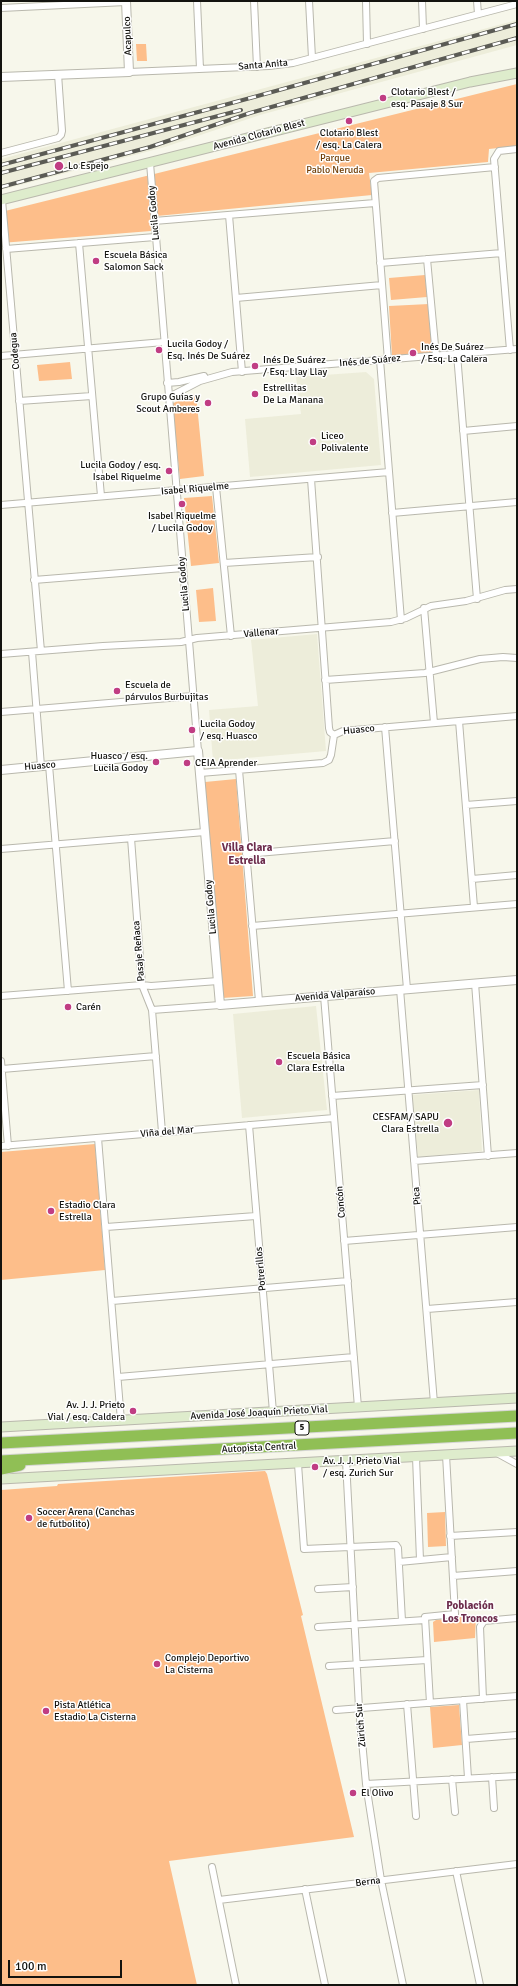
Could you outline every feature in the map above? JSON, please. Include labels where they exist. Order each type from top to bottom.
[{"type":"highway","name":"Autopista Central","points":[[1,1444],[517,1416]]},
{"type":"highway","name":"Autopista Central","points":[[1,1461],[517,1433]]},
{"type":"highway","points":[[1,1440],[18,1443]]},
{"type":"highway","points":[[1,1469],[54,1458]]},
{"type":"main road","name":"Avenida Clotario Blest","points":[[2,200],[470,82],[517,73]]},
{"type":"main road","name":"Avenida José Joaquín Prieto Vial","points":[[1,1427],[517,1398]]},
{"type":"main road","points":[[1,1480],[517,1451]]},
{"type":"street","points":[[196,1],[200,69]]},
{"type":"street","points":[[254,1],[257,67]]},
{"type":"street","points":[[310,1],[312,58]]},
{"type":"street","points":[[366,1],[368,44]]},
{"type":"street","points":[[422,1],[423,29]]},
{"type":"street","points":[[477,1],[478,14]]},
{"type":"street","points":[[1,8],[126,2]]},
{"type":"street","name":"Acapulco","points":[[126,2],[129,72]]},
{"type":"street","name":"Santa Anita","points":[[1,77],[281,65],[368,44],[517,4]]},
{"type":"street","points":[[1,153],[58,138],[61,135],[58,74]]},
{"type":"street","points":[[514,349],[502,253],[494,157],[496,153],[501,150],[517,149]]},
{"type":"street","name":"Lucila Godoy","points":[[150,163],[193,696],[220,1004]]},
{"type":"street","points":[[388,360],[375,203],[375,179],[495,167]]},
{"type":"street","name":"Codegua","points":[[2,200],[40,651]]},
{"type":"street","points":[[154,222],[375,203]]},
{"type":"street","points":[[229,215],[242,372]]},
{"type":"street","points":[[6,249],[156,237]]},
{"type":"street","points":[[79,243],[101,496]]},
{"type":"street","points":[[380,263],[502,253]]},
{"type":"street","points":[[427,260],[436,356]]},
{"type":"street","points":[[1,273],[8,272]]},
{"type":"street","points":[[236,298],[382,285]]},
{"type":"street","points":[[1,356],[164,342]]},
{"type":"street","name":"Inés de Suárez","points":[[167,383],[179,382],[210,374],[514,349]]},
{"type":"street","points":[[457,354],[477,599]]},
{"type":"street","points":[[380,360],[401,620]]},
{"type":"street","name":"Inés de Suárez","points":[[169,397],[200,381],[223,374]]},
{"type":"street","points":[[19,401],[92,396]]},
{"type":"street","points":[[463,431],[517,426]]},
{"type":"street","name":"Isabel Riquelme","points":[[1,505],[389,472]]},
{"type":"street","points":[[310,479],[318,557],[322,621],[321,628],[329,730],[334,735]]},
{"type":"street","points":[[216,487],[231,636]]},
{"type":"street","points":[[392,513],[517,502]]},
{"type":"street","points":[[224,563],[318,557]]},
{"type":"street","points":[[34,580],[183,568]]},
{"type":"street","name":"Vallenar","points":[[1,654],[189,640],[401,620],[424,608],[477,599],[498,592],[517,589]]},
{"type":"street","points":[[424,608],[434,723]]},
{"type":"street","points":[[32,652],[36,709],[56,845],[68,991]]},
{"type":"street","points":[[325,680],[430,671],[480,660],[503,657],[517,658]]},
{"type":"street","points":[[1,712],[193,696]]},
{"type":"street","name":"Huasco","points":[[200,773],[323,763],[331,755],[334,735],[343,731],[517,716]]},
{"type":"street","points":[[459,721],[474,907]]},
{"type":"street","name":"Pica","points":[[385,728],[400,914],[408,1090],[434,1403]]},
{"type":"street","name":"Huasco","points":[[1,770],[198,751]]},
{"type":"street","points":[[239,770],[259,1001]]},
{"type":"street","points":[[466,805],[517,801]]},
{"type":"street","points":[[1,849],[205,832]]},
{"type":"street","name":"Pasaje Reñaca","points":[[131,838],[142,985],[152,1010],[162,1132]]},
{"type":"street","points":[[246,854],[394,841]]},
{"type":"street","points":[[472,879],[517,875]]},
{"type":"street","points":[[252,926],[517,904]]},
{"type":"street","name":"Avenida Valparaíso","points":[[152,1010],[517,980]]},
{"type":"street","points":[[1,996],[142,985],[151,986],[218,982]]},
{"type":"street","points":[[475,983],[488,1156]]},
{"type":"street","name":"Concón","points":[[324,996],[358,1407]]},
{"type":"street","points":[[2,1069],[156,1056]]},
{"type":"street","points":[[1,1061],[8,1146]]},
{"type":"street","points":[[332,1096],[483,1085]]},
{"type":"street","name":"Viña del Mar","points":[[1,1146],[334,1118]]},
{"type":"street","name":"Potrerillos","points":[[249,1125],[273,1412]]},
{"type":"street","points":[[98,1138],[121,1421]]},
{"type":"street","points":[[414,1161],[517,1153]]},
{"type":"street","points":[[106,1227],[256,1216]]},
{"type":"street","points":[[344,1241],[517,1227]]},
{"type":"street","points":[[112,1301],[348,1281]]},
{"type":"street","points":[[427,1309],[517,1302]]},
{"type":"street","points":[[118,1377],[354,1357]]},
{"type":"street","points":[[496,1452],[517,1464]]},
{"type":"street","points":[[318,1627],[425,1619],[455,1614],[446,1455]]},
{"type":"street","points":[[416,1457],[420,1560]]},
{"type":"street","name":"Zürich Sur","points":[[346,1461],[359,1708],[366,1784],[381,1880],[403,1985]]},
{"type":"street","points":[[298,1464],[304,1550],[396,1545],[398,1548],[402,1621]]},
{"type":"street","points":[[450,1536],[517,1532]]},
{"type":"street","points":[[399,1562],[452,1557]]},
{"type":"street","points":[[453,1576],[517,1571]]},
{"type":"street","points":[[318,1589],[353,1587]]},
{"type":"street","points":[[483,1699],[480,1627],[484,1621],[517,1618]]},
{"type":"street","points":[[425,1619],[430,1703]]},
{"type":"street","points":[[328,1666],[428,1660]]},
{"type":"street","points":[[336,1710],[517,1696]]},
{"type":"street","points":[[463,1700],[468,1778]]},
{"type":"street","points":[[408,1704],[416,1816]]},
{"type":"street","points":[[466,1739],[517,1735]]},
{"type":"street","points":[[366,1784],[517,1776]]},
{"type":"street","points":[[492,1777],[494,1808]]},
{"type":"street","points":[[452,1779],[455,1812]]},
{"type":"street","name":"Berna","points":[[219,1900],[517,1864]]},
{"type":"street","points":[[212,1867],[236,1985]]},
{"type":"street","points":[[456,1872],[480,1985]]},
{"type":"street","points":[[305,1889],[325,1985]]},
{"type":"shaded area","points":[[517,20],[517,45],[260,115],[165,147],[1,190],[1,159]]},
{"type":"shaded area","name":"Liceo Polivalente","points":[[366,372],[374,379],[381,465],[250,477],[245,419],[301,414],[296,377]]},
{"type":"shaded area","points":[[317,634],[326,751],[213,761],[209,710],[258,706],[251,640]]},
{"type":"shaded area","name":"Escuela Básica Clara Estrella","points":[[316,1006],[327,1110],[242,1118],[233,1014]]},
{"type":"shaded area","name":"CESFAM/ SAPU Clara Estrella","points":[[479,1090],[482,1151],[418,1157],[412,1095]]},
{"type":"green space","points":[[136,44],[146,44],[147,61],[137,61]]},
{"type":"green space","name":"Parque Pablo Neruda","points":[[517,84],[517,146],[489,149],[488,162],[369,173],[372,195],[157,216],[150,219],[151,231],[1,243],[1,212]]},
{"type":"green space","points":[[425,275],[427,297],[391,300],[389,278]]},
{"type":"green space","points":[[429,304],[432,354],[392,356],[389,306]]},
{"type":"green space","points":[[70,362],[72,379],[39,381],[37,365]]},
{"type":"green space","points":[[190,394],[196,394],[204,476],[180,479],[172,404]]},
{"type":"green space","points":[[212,496],[219,563],[191,566],[184,498]]},
{"type":"green space","points":[[213,588],[216,621],[199,622],[196,590]]},
{"type":"green space","points":[[236,779],[253,996],[222,998],[205,782]]},
{"type":"green space","name":"Estadio Clara Estrella","points":[[95,1144],[105,1270],[1,1280],[1,1152]]},
{"type":"green space","name":"Complejo Deportivo La Cisterna","points":[[265,1471],[303,1615],[301,1616],[354,1837],[169,1861],[197,1985],[1,1985],[1,1490],[57,1486],[58,1484]]},
{"type":"green space","points":[[445,1512],[446,1546],[428,1547],[427,1513]]},
{"type":"green space","points":[[476,1615],[475,1638],[434,1642],[433,1622],[436,1620]]},
{"type":"green space","points":[[459,1705],[462,1745],[433,1748],[430,1707]]},
{"type":"railway","points":[[1,165],[517,24]]},
{"type":"railway","points":[[1,187],[150,147],[250,113],[517,38]]},
{"type":"railway","points":[[1,173],[241,110]]},
{"type":"place","name":"Clotario Blest / esq. Pasaje 8 Sur","points":[[383,98]]},
{"type":"place","name":"Clotario Blest / esq. La Calera","points":[[349,121]]},
{"type":"place","name":"Lo Espejo","points":[[59,166]]},
{"type":"place","name":"Escuela Básica Salomon Sack","points":[[96,261]]},
{"type":"place","name":"Lucila Godoy / Esq. Inés De Suárez","points":[[159,350]]},
{"type":"place","name":"Inés De Suárez / Esq. La Calera","points":[[413,353]]},
{"type":"place","name":"Inés De Suárez / Esq. Llay Llay","points":[[255,366]]},
{"type":"place","name":"Estrellitas De La Manana","points":[[255,394]]},
{"type":"place","name":"Grupo Guías y Scout Amberes","points":[[208,403]]},
{"type":"place","name":"Liceo Polivalente","points":[[313,442]]},
{"type":"place","name":"Lucila Godoy / esq. Isabel Riquelme","points":[[169,471]]},
{"type":"place","name":"Isabel Riquelme / Lucila Godoy","points":[[182,504]]},
{"type":"place","name":"Escuela de párvulos Burbujitas","points":[[117,691]]},
{"type":"place","name":"Lucila Godoy / esq. Huasco","points":[[192,730]]},
{"type":"place","name":"Huasco / esq. Lucila Godoy","points":[[156,762]]},
{"type":"place","name":"CEIA Aprender","points":[[187,763]]},
{"type":"place","name":"Carén","points":[[68,1007]]},
{"type":"place","name":"Escuela Básica Clara Estrella","points":[[279,1062]]},
{"type":"place","name":"CESFAM/ SAPU Clara Estrella","points":[[448,1123]]},
{"type":"place","name":"Estadio Clara Estrella","points":[[51,1211]]},
{"type":"place","name":"Av. J. J. Prieto Vial / esq. Caldera","points":[[133,1411]]},
{"type":"place","name":"Av. J. J. Prieto Vial / esq. Zurich Sur","points":[[315,1467]]},
{"type":"place","name":"Soccer Arena (Canchas de futbolito)","points":[[29,1518]]},
{"type":"place","name":"Complejo Deportivo La Cisterna","points":[[157,1664]]},
{"type":"place","name":"Pista Atlética Estadio La Cisterna","points":[[46,1711]]},
{"type":"place","name":"El Olivo","points":[[353,1793]]},
{"type":"district","name":"Villa Clara Estrella","points":[[247,854]]},
{"type":"district","name":"Población Los Troncos","points":[[470,1612]]}]
